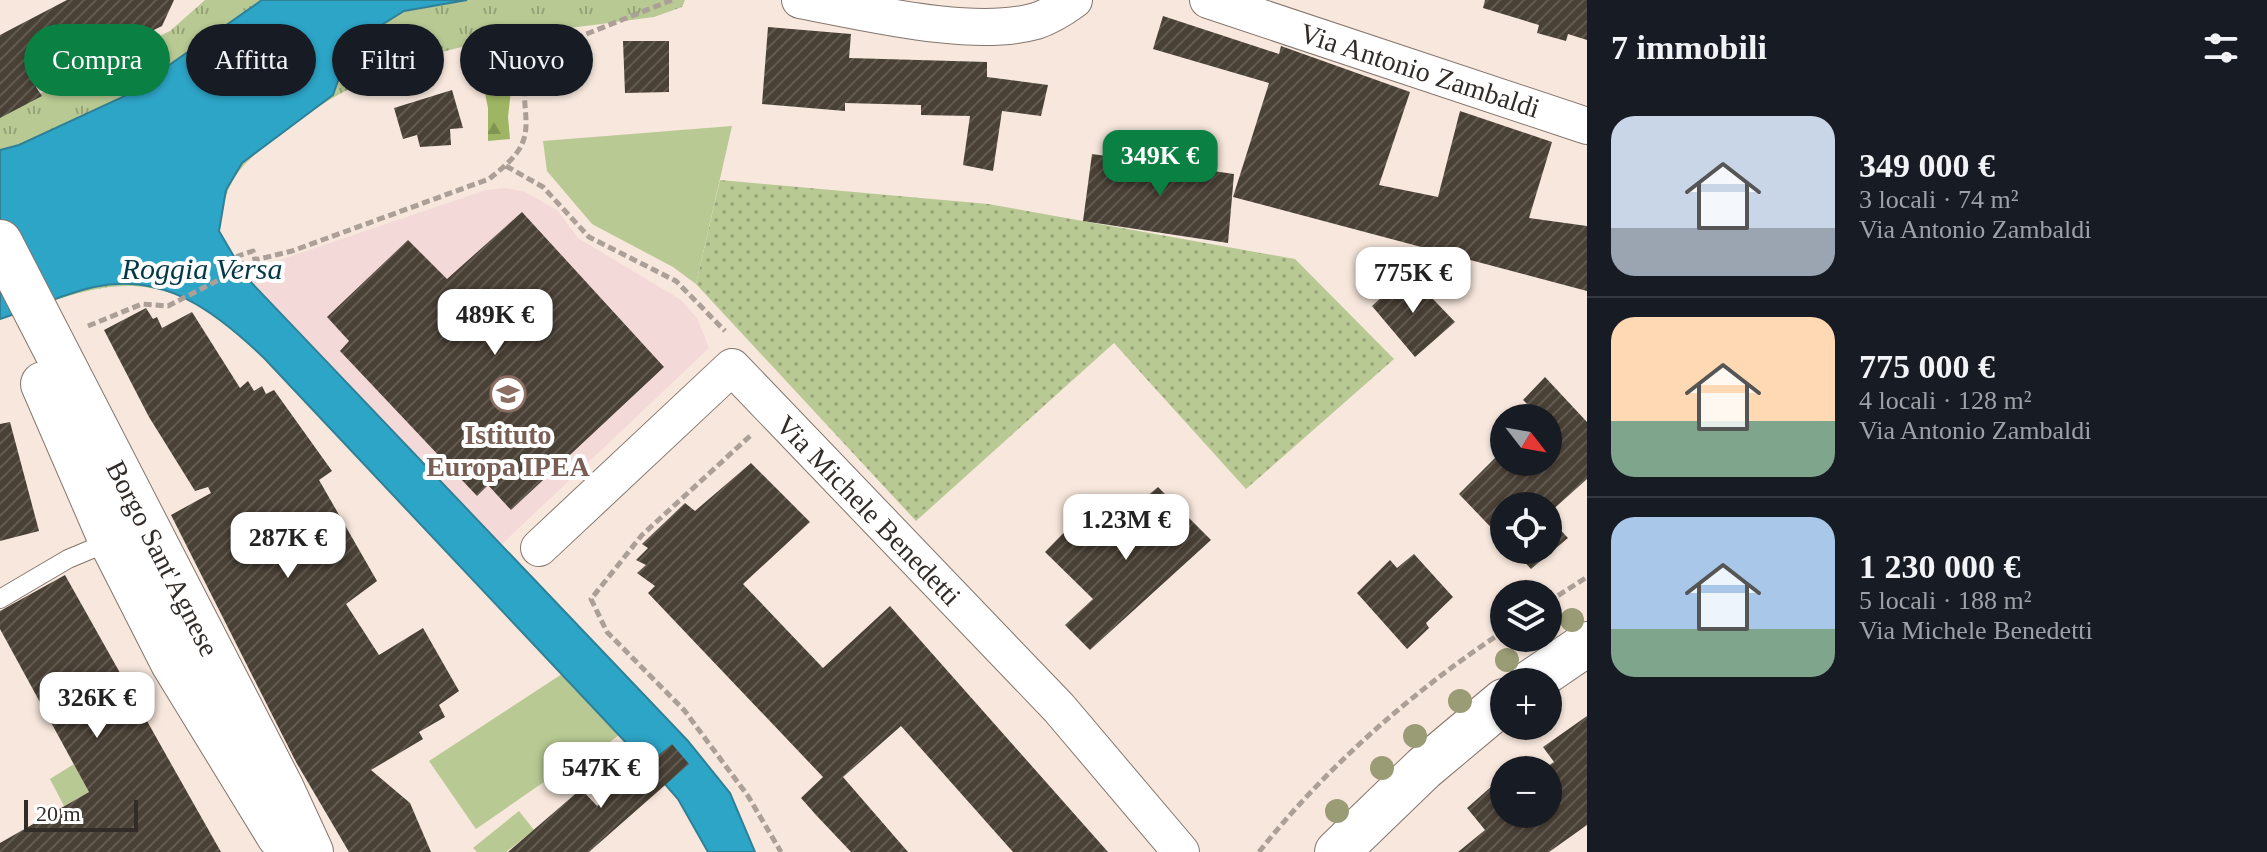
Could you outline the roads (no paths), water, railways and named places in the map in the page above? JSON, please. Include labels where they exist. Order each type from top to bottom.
[{"type":"main road","points":[[0,242],[47,348]]},
{"type":"main road","points":[[0,295],[47,348]]},
{"type":"main road","name":"Borgo Sant'Agnese","points":[[47,348],[79,395],[311,852]]},
{"type":"main road","name":"Borgo Sant'Agnese","points":[[47,348],[111,541],[173,663],[238,775],[290,852]]},
{"type":"main road","points":[[1552,668],[1587,644]]},
{"type":"main road","points":[[1337,852],[1424,768],[1490,713]]},
{"type":"street","points":[[800,0],[961,25],[1006,26],[1039,21],[1074,0]]},
{"type":"street","name":"Via Antonio Zambaldi","points":[[1208,0],[1587,126]]},
{"type":"street","name":"Via Michele Benedetti","points":[[539,548],[732,367],[1059,708],[1181,852]]},
{"type":"street","name":"Borgo Sant'Agnese","points":[[79,395],[85,438],[114,502],[117,526],[111,541],[138,555],[154,574],[161,597],[198,672],[247,722]]},
{"type":"lane","points":[[0,599],[68,559],[111,541]]},
{"type":"water","name":"Roggia Versa","points":[[262,0],[467,0],[404,11],[383,24],[332,24],[332,96],[242,163],[226,190],[219,231],[246,277],[688,741],[730,793],[755,852],[708,852],[678,799],[664,783],[264,358],[208,311],[166,291],[144,285],[120,284],[82,290],[0,319],[0,150],[19,145],[125,96],[170,96],[170,64],[186,53],[186,96],[316,96],[316,24],[228,24]]},
{"type":"place","name":"Istituto Europa IPEA","points":[[508,394]]}]
